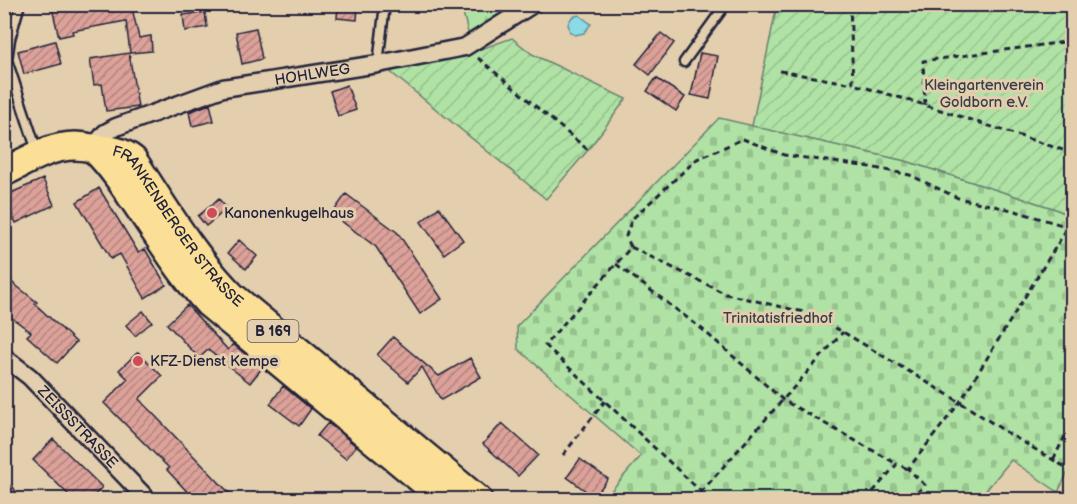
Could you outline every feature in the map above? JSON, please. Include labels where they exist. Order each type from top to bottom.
[{"type":"main road","name":"FRANKENBERGER STRASSE","points":[[4,172],[38,155],[72,146],[117,150],[133,160],[195,254],[233,297],[478,500]]},
{"type":"main road","name":"FRANKENBERGER STRASSE","points":[[93,148],[104,158],[188,282],[208,303],[446,500]]},
{"type":"street","name":"HOHLWEG","points":[[93,148],[105,134],[116,127],[223,88],[378,64],[465,47],[533,4]]},
{"type":"street","name":"ZEISSSTRASSE","points":[[4,357],[30,377],[147,500]]},
{"type":"lane","points":[[20,4],[12,28],[7,60],[38,155]]},
{"type":"lane","points":[[378,64],[385,4]]},
{"type":"lane","points":[[684,62],[726,4]]},
{"type":"path","points":[[850,4],[853,84]]},
{"type":"path","points":[[925,105],[923,61],[1072,41]]},
{"type":"path","points":[[465,47],[588,150]]},
{"type":"path","points":[[780,71],[853,84],[1072,153]]},
{"type":"path","points":[[908,469],[960,402],[1070,227],[1012,210],[958,198],[910,175],[784,155],[743,139],[697,159],[632,219],[626,236],[631,247],[726,294],[808,313],[960,402],[1072,471]]},
{"type":"path","points":[[631,247],[545,345],[710,500]]},
{"type":"path","points":[[616,264],[702,329],[783,400],[908,469],[925,485],[910,500]]},
{"type":"path","points":[[694,500],[843,332]]},
{"type":"path","points":[[563,455],[605,401]]},
{"type":"path","points":[[1053,460],[1072,422]]},
{"type":"path","points":[[866,500],[897,464]]},
{"type":"green space","points":[[461,4],[518,5],[470,41]]},
{"type":"green space","name":"Kleingartenverein Goldborn e.V.","points":[[777,5],[1072,5],[1072,216],[906,161],[752,126]]},
{"type":"green space","points":[[512,38],[532,54],[626,99],[588,150],[546,199],[388,70],[453,59]]},
{"type":"green space","name":"Trinitatisfriedhof","points":[[719,118],[906,161],[1072,216],[1072,464],[1058,492],[1011,460],[979,499],[604,499],[641,456],[518,349],[517,326]]},
{"type":"water","points":[[579,15],[591,24],[584,33],[575,35],[570,32],[568,24],[572,17]]},
{"type":"building","points":[[51,4],[131,4],[139,38],[151,36],[152,51],[130,53],[126,21],[72,31],[73,34],[59,37]]},
{"type":"building","points":[[338,4],[358,6],[357,20],[337,18]]},
{"type":"building","points":[[205,12],[207,27],[185,31],[183,15]]},
{"type":"building","points":[[256,28],[262,59],[242,64],[236,32]]},
{"type":"building","points":[[661,33],[674,43],[650,75],[636,64]]},
{"type":"building","points":[[55,41],[61,64],[24,74],[18,51]]},
{"type":"building","points":[[129,53],[138,107],[106,111],[102,84],[94,85],[90,59]]},
{"type":"building","points":[[700,53],[718,56],[710,99],[691,95]]},
{"type":"building","points":[[656,78],[685,97],[676,111],[647,91]]},
{"type":"building","points":[[347,85],[356,110],[338,116],[330,91]]},
{"type":"building","points":[[210,104],[214,121],[192,126],[189,112]]},
{"type":"building","points":[[43,179],[54,205],[16,223],[4,196]]},
{"type":"building","points":[[99,188],[138,252],[145,249],[166,285],[145,298],[120,254],[111,259],[77,202]]},
{"type":"building","points":[[346,194],[398,233],[442,299],[420,314],[376,247],[332,214]]},
{"type":"building","name":"Kanonenkugelhaus","points":[[219,199],[227,209],[206,226],[198,216]]},
{"type":"building","points":[[439,207],[463,240],[444,254],[421,222]]},
{"type":"building","points":[[239,240],[257,256],[246,269],[228,253]]},
{"type":"building","points":[[4,276],[37,302],[35,304],[76,342],[57,363],[27,336],[31,332],[4,312]]},
{"type":"building","points":[[187,305],[228,350],[233,344],[262,368],[250,383],[208,350],[199,358],[167,324]]},
{"type":"building","points":[[143,311],[152,322],[135,336],[126,325]]},
{"type":"building","points":[[393,337],[439,376],[470,358],[481,377],[441,400],[422,367],[408,382],[377,355]]},
{"type":"building","points":[[138,352],[162,376],[139,399],[236,500],[195,500],[167,470],[169,468],[104,403],[128,379],[119,370]]},
{"type":"building","points":[[283,386],[311,409],[299,426],[270,404]]},
{"type":"building","points":[[328,423],[356,446],[346,459],[317,436]]},
{"type":"building","points":[[502,423],[538,455],[518,476],[483,444]]},
{"type":"building","points":[[53,439],[102,487],[90,500],[74,500],[33,460]]},
{"type":"building","points":[[580,459],[608,479],[594,497],[567,477]]},
{"type":"building","points":[[4,472],[21,500],[4,500]]},
{"type":"place","name":"Kanonenkugelhaus","points":[[212,213]]},
{"type":"place","name":"KFZ-Dienst Kempe","points":[[138,361]]}]
